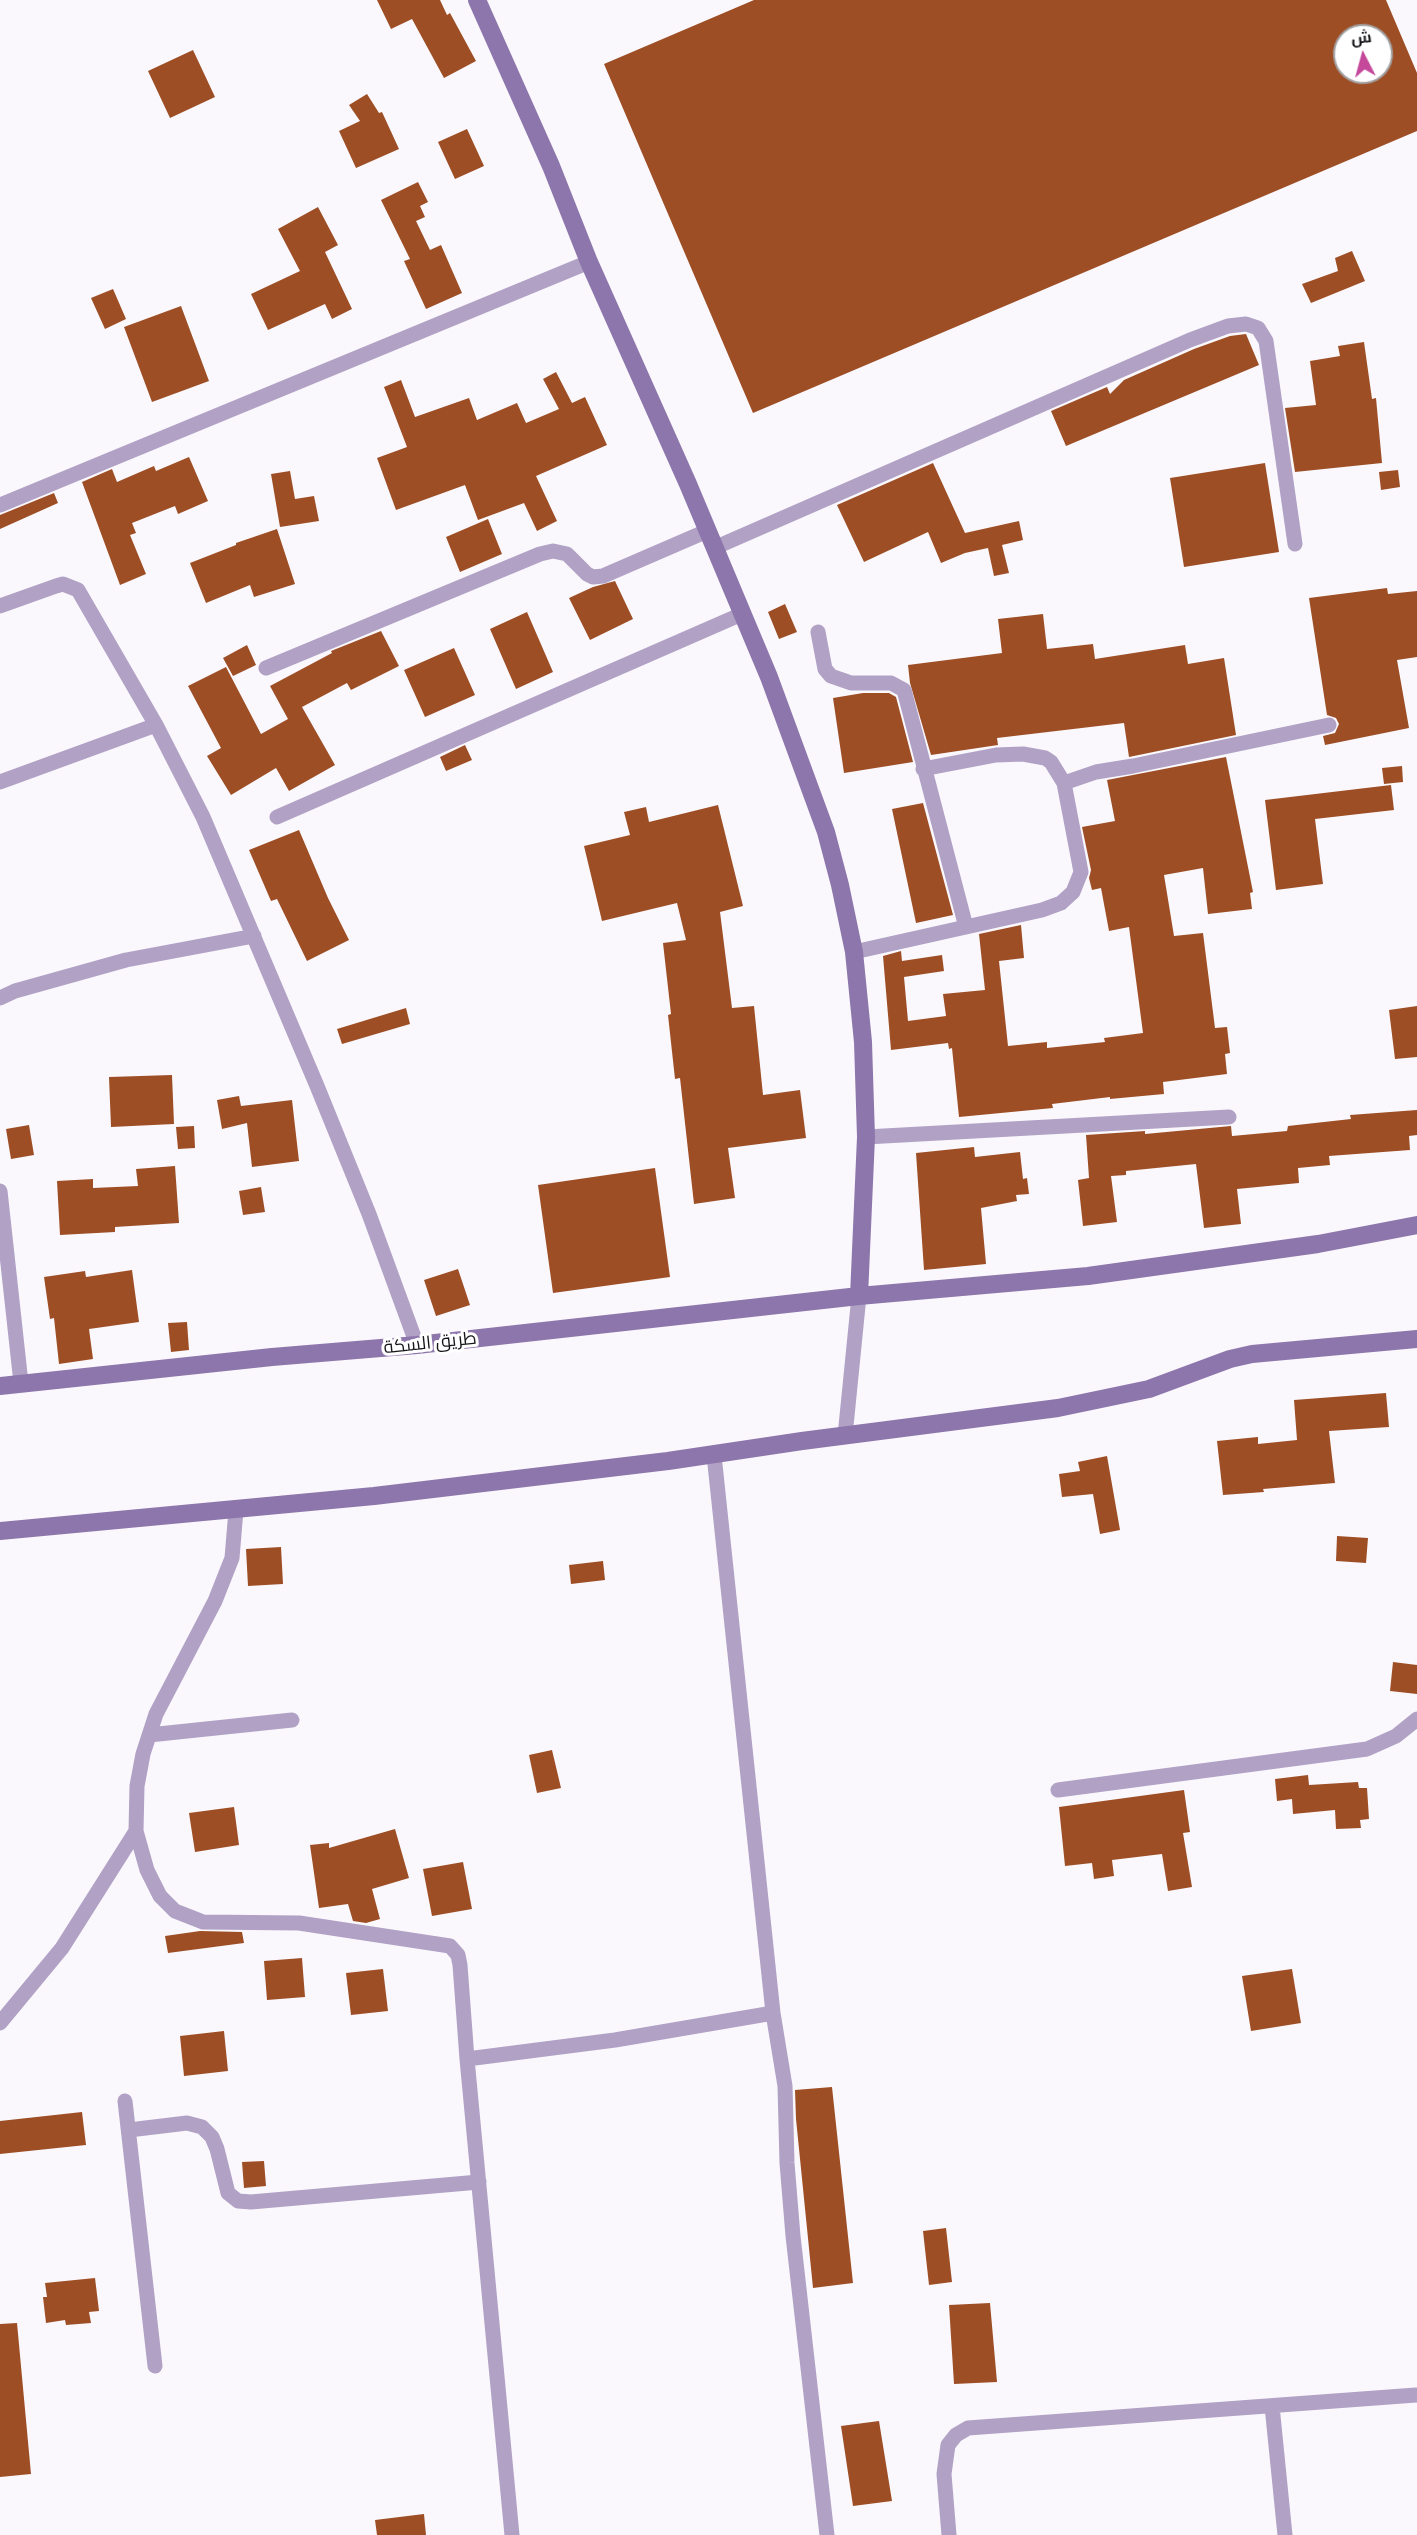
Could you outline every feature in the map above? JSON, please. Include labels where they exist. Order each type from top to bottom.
[{"type":"main road","points":[[477,0],[551,166],[589,262],[742,614],[773,688],[826,832],[854,952],[863,1042],[866,1137],[859,1296]]},
{"type":"main road","name":"طريق السكة","points":[[0,1386],[272,1357],[417,1345],[859,1296],[1088,1276],[1318,1244],[1417,1225]]},
{"type":"main road","points":[[0,1531],[374,1496],[714,1455],[1058,1408],[1149,1389],[1230,1359],[1252,1354],[1417,1339]]},
{"type":"street","points":[[0,505],[589,262]]},
{"type":"street","points":[[266,668],[540,554],[553,551],[567,554],[593,577],[603,576],[710,539],[1228,326],[1246,324],[1257,328],[1266,341],[1295,544]]},
{"type":"street","points":[[0,606],[56,586],[63,585],[78,590],[156,725],[203,817],[344,1149],[417,1345]]},
{"type":"street","points":[[278,817],[742,614]]},
{"type":"street","points":[[818,632],[825,669],[831,676],[851,683],[891,683],[904,690],[966,927]]},
{"type":"street","points":[[0,782],[156,725]]},
{"type":"street","points":[[1064,783],[1096,772],[1329,725]]},
{"type":"street","points":[[854,952],[1042,910],[1061,903],[1073,892],[1082,872],[1064,783],[1052,762],[1045,758],[1023,754],[996,755],[923,769]]},
{"type":"street","points":[[0,998],[15,991],[126,960],[254,936]]},
{"type":"street","points":[[866,1137],[1229,1117]]},
{"type":"street","points":[[0,1191],[21,1383]]},
{"type":"street","points":[[845,1436],[859,1296]]},
{"type":"street","points":[[714,1455],[773,2013],[785,2086],[787,2163],[827,2535]]},
{"type":"street","points":[[236,1510],[232,1558],[215,1601],[167,1690],[149,1735],[137,1786],[136,1831],[147,1870],[160,1896],[175,1911],[203,1922],[298,1923],[450,1946],[458,1955],[512,2535]]},
{"type":"street","points":[[1058,1790],[1368,1749],[1396,1736],[1417,1719]]},
{"type":"street","points":[[149,1735],[292,1720]]},
{"type":"street","points":[[0,2023],[62,1948],[136,1831]]},
{"type":"street","points":[[467,2059],[615,2040],[773,2013]]},
{"type":"street","points":[[125,2101],[154,2366]]},
{"type":"street","points":[[129,2130],[187,2123],[202,2127],[212,2137],[217,2149],[228,2193],[238,2201],[251,2202],[479,2182]]},
{"type":"street","points":[[949,2535],[944,2474],[948,2445],[956,2435],[968,2428],[1416,2395]]},
{"type":"street","points":[[1272,2406],[1285,2535]]},
{"type":"building","points":[[377,0],[440,0],[447,15],[450,13],[476,61],[444,78],[412,19],[391,29]]},
{"type":"building","points":[[754,0],[1386,0],[1417,73],[1417,131],[753,413],[604,64]]},
{"type":"building","points":[[193,50],[215,97],[170,118],[148,71]]},
{"type":"building","points":[[367,94],[379,113],[382,112],[399,149],[356,168],[339,131],[360,121],[349,105]]},
{"type":"building","points":[[467,129],[484,166],[455,179],[438,142]]},
{"type":"building","points":[[418,182],[428,202],[420,206],[425,217],[416,221],[430,250],[441,245],[462,293],[426,309],[404,261],[410,259],[381,200]]},
{"type":"building","points":[[318,207],[338,245],[325,252],[352,309],[332,319],[325,304],[268,330],[251,294],[300,271],[278,229]]},
{"type":"building","points":[[1352,251],[1365,281],[1311,303],[1302,284],[1338,271],[1335,258]]},
{"type":"building","points":[[113,289],[126,319],[105,329],[91,298]]},
{"type":"building","points":[[181,306],[209,381],[152,402],[124,327]]},
{"type":"building","points":[[1246,334],[1259,365],[1066,446],[1051,411],[1107,387],[1110,394],[1124,380],[1194,349],[1230,336]]},
{"type":"building","points":[[1364,342],[1372,399],[1376,398],[1382,463],[1295,472],[1285,408],[1316,405],[1310,361],[1340,356],[1338,346]]},
{"type":"building","points":[[556,372],[572,403],[585,397],[607,445],[536,476],[557,521],[537,531],[524,503],[478,520],[465,485],[396,510],[377,458],[407,447],[384,387],[401,380],[415,417],[469,398],[477,420],[517,403],[526,423],[559,409],[543,379]]},
{"type":"building","points":[[189,457],[208,501],[178,514],[175,506],[132,523],[136,533],[130,535],[146,574],[120,585],[82,482],[112,469],[117,482],[154,466],[156,471]]},
{"type":"building","points":[[933,463],[965,533],[1019,521],[1023,540],[1002,545],[1009,573],[994,576],[988,548],[965,553],[941,563],[928,532],[864,562],[837,505]]},
{"type":"building","points":[[1265,463],[1279,552],[1184,567],[1170,478]]},
{"type":"building","points":[[1398,470],[1400,487],[1381,490],[1379,472]]},
{"type":"building","points":[[290,471],[295,499],[314,496],[319,521],[280,527],[271,474]]},
{"type":"building","points":[[54,493],[58,503],[0,529],[0,515]]},
{"type":"building","points":[[488,519],[502,554],[460,572],[446,537]]},
{"type":"building","points":[[277,529],[295,584],[254,597],[250,585],[206,603],[190,563],[236,545],[236,543]]},
{"type":"building","points":[[615,581],[633,619],[590,640],[569,598],[593,587]]},
{"type":"building","points":[[1387,588],[1388,594],[1417,591],[1417,657],[1397,660],[1409,728],[1325,745],[1323,736],[1335,733],[1339,724],[1336,718],[1327,715],[1309,598]]},
{"type":"building","points":[[785,604],[797,632],[779,639],[768,612]]},
{"type":"building","points":[[527,612],[553,672],[516,689],[490,629]]},
{"type":"building","points":[[1043,614],[1047,649],[1093,644],[1095,659],[1185,645],[1188,664],[1224,658],[1236,735],[1129,757],[1124,723],[997,738],[998,745],[931,755],[910,683],[908,665],[1002,653],[998,619]]},
{"type":"building","points":[[381,631],[399,666],[351,690],[347,683],[302,707],[335,765],[289,791],[276,768],[231,795],[207,756],[221,748],[188,686],[226,667],[261,734],[288,719],[270,686],[332,653],[331,651]]},
{"type":"building","points":[[247,645],[256,665],[233,676],[223,658]]},
{"type":"building","points":[[454,648],[475,695],[425,717],[404,670]]},
{"type":"building","points":[[863,693],[889,693],[896,697],[913,762],[844,773],[833,698]]},
{"type":"building","points":[[465,745],[472,760],[446,771],[440,757]]},
{"type":"building","points":[[1226,757],[1253,892],[1250,893],[1252,909],[1208,914],[1203,868],[1164,875],[1174,936],[1203,933],[1215,1028],[1227,1027],[1230,1053],[1225,1054],[1227,1074],[1163,1082],[1164,1094],[1110,1099],[1110,1097],[1052,1104],[1053,1108],[959,1117],[952,1048],[949,1049],[948,1043],[891,1050],[883,956],[901,951],[902,961],[942,955],[944,971],[904,977],[908,1021],[946,1016],[943,994],[985,990],[979,934],[1021,925],[1024,958],[999,961],[1008,1046],[1047,1042],[1047,1048],[1105,1042],[1104,1038],[1143,1033],[1129,927],[1109,931],[1101,888],[1092,890],[1089,878],[1091,870],[1082,827],[1115,821],[1107,780]]},
{"type":"building","points":[[1402,766],[1403,782],[1384,784],[1382,768]]},
{"type":"building","points":[[1391,785],[1394,810],[1315,819],[1323,884],[1276,890],[1265,800]]},
{"type":"building","points":[[923,803],[953,915],[916,923],[892,809]]},
{"type":"building","points":[[718,805],[743,906],[720,912],[732,1008],[754,1006],[763,1095],[800,1090],[806,1138],[728,1148],[735,1198],[694,1204],[680,1078],[675,1079],[663,943],[686,940],[677,903],[602,921],[584,846],[630,835],[624,812],[646,807],[649,822]]},
{"type":"building","points":[[299,830],[349,940],[307,961],[277,899],[271,901],[249,850]]},
{"type":"building","points":[[1417,1006],[1417,1057],[1395,1059],[1389,1010]]},
{"type":"building","points":[[406,1008],[410,1024],[342,1044],[337,1029]]},
{"type":"building","points":[[172,1075],[174,1124],[111,1127],[109,1077]]},
{"type":"building","points":[[239,1096],[241,1106],[292,1100],[299,1161],[252,1167],[247,1123],[222,1129],[217,1100]]},
{"type":"building","points":[[1417,1110],[1417,1135],[1409,1136],[1410,1150],[1329,1156],[1330,1165],[1298,1168],[1299,1183],[1237,1189],[1241,1224],[1204,1228],[1196,1164],[1126,1171],[1126,1175],[1111,1176],[1117,1222],[1083,1226],[1078,1180],[1089,1178],[1086,1135],[1145,1131],[1145,1134],[1231,1126],[1232,1136],[1287,1131],[1288,1126],[1351,1119],[1350,1115]]},
{"type":"building","points":[[29,1125],[34,1155],[11,1159],[6,1129]]},
{"type":"building","points":[[194,1126],[195,1148],[178,1149],[176,1127]]},
{"type":"building","points":[[974,1147],[975,1157],[1020,1152],[1023,1179],[1027,1178],[1029,1194],[1016,1195],[1017,1201],[981,1208],[986,1264],[924,1270],[916,1153]]},
{"type":"building","points":[[175,1166],[179,1223],[115,1227],[115,1232],[60,1235],[57,1181],[93,1179],[93,1188],[138,1186],[136,1169]]},
{"type":"building","points":[[655,1168],[670,1277],[553,1293],[538,1185]]},
{"type":"building","points":[[261,1187],[265,1212],[243,1215],[239,1191]]},
{"type":"building","points":[[458,1269],[470,1305],[436,1316],[424,1280]]},
{"type":"building","points":[[132,1270],[139,1322],[89,1329],[93,1359],[59,1364],[54,1318],[50,1319],[44,1277],[85,1271],[86,1277]]},
{"type":"building","points":[[187,1322],[189,1350],[171,1352],[168,1323]]},
{"type":"building","points":[[1386,1393],[1389,1427],[1329,1431],[1335,1483],[1223,1495],[1217,1441],[1258,1437],[1258,1444],[1297,1440],[1294,1400]]},
{"type":"building","points":[[1107,1456],[1120,1530],[1100,1534],[1093,1494],[1062,1497],[1059,1474],[1080,1471],[1078,1462]]},
{"type":"building","points":[[1337,1536],[1368,1538],[1366,1563],[1336,1561]]},
{"type":"building","points":[[281,1547],[283,1584],[248,1586],[246,1549]]},
{"type":"building","points":[[603,1561],[605,1580],[571,1584],[569,1565]]},
{"type":"building","points":[[1393,1662],[1417,1665],[1417,1694],[1390,1691]]},
{"type":"building","points":[[552,1750],[561,1788],[537,1793],[529,1755]]},
{"type":"building","points":[[1308,1775],[1309,1785],[1358,1782],[1359,1788],[1367,1788],[1369,1819],[1360,1820],[1361,1828],[1336,1829],[1335,1810],[1293,1814],[1292,1799],[1277,1801],[1275,1779]]},
{"type":"building","points":[[1184,1790],[1190,1832],[1183,1833],[1192,1887],[1168,1891],[1162,1854],[1112,1860],[1114,1876],[1094,1879],[1092,1863],[1065,1866],[1059,1807]]},
{"type":"building","points":[[234,1807],[239,1845],[195,1852],[189,1813]]},
{"type":"building","points":[[395,1829],[409,1878],[372,1889],[380,1919],[366,1923],[353,1921],[348,1904],[319,1908],[310,1845],[329,1843],[329,1848]]},
{"type":"building","points":[[463,1862],[472,1909],[432,1916],[423,1869]]},
{"type":"building","points":[[200,1931],[242,1932],[244,1943],[168,1953],[165,1936]]},
{"type":"building","points":[[302,1958],[305,1997],[267,2000],[264,1961]]},
{"type":"building","points":[[383,1969],[388,2011],[351,2015],[346,1973]]},
{"type":"building","points":[[1292,1969],[1301,2023],[1251,2031],[1242,1976]]},
{"type":"building","points":[[224,2031],[228,2071],[184,2076],[180,2036]]},
{"type":"building","points":[[832,2087],[853,2283],[813,2288],[795,2090]]},
{"type":"building","points":[[82,2112],[86,2145],[0,2154],[0,2121]]},
{"type":"building","points":[[264,2161],[266,2186],[244,2188],[242,2162]]},
{"type":"building","points":[[946,2228],[952,2282],[929,2285],[923,2231]]},
{"type":"building","points":[[95,2278],[99,2311],[89,2312],[91,2323],[66,2325],[65,2320],[46,2323],[43,2297],[47,2297],[45,2283]]},
{"type":"building","points":[[990,2303],[997,2382],[954,2384],[949,2305]]},
{"type":"building","points":[[17,2323],[31,2474],[0,2477],[0,2324]]},
{"type":"building","points":[[879,2421],[892,2501],[853,2506],[841,2426]]},
{"type":"building","points":[[424,2514],[426,2535],[377,2535],[375,2520]]}]
